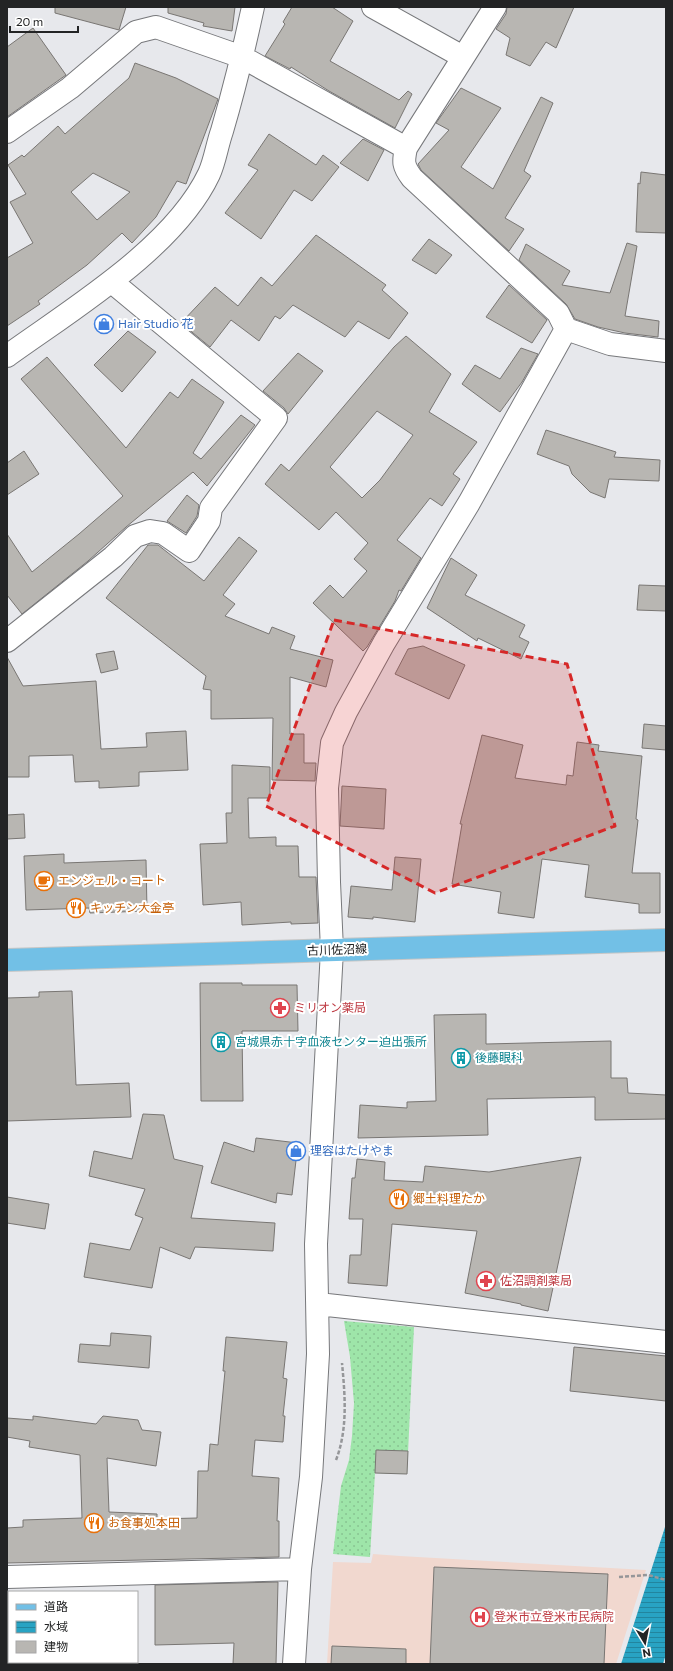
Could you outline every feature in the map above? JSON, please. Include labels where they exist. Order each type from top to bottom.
[{"type":"main road","name":"古川佐沼線","points":[[7,960],[666,940]]},
{"type":"street","points":[[7,356],[112,282],[169,230],[200,190],[209,173],[242,57],[253,7]]},
{"type":"street","points":[[373,7],[463,57]]},
{"type":"street","points":[[495,7],[406,148],[403,159],[405,169],[412,178],[558,313],[566,329],[610,344],[666,351]]},
{"type":"street","points":[[7,132],[70,88],[136,32],[156,27],[242,57],[406,148]]},
{"type":"street","points":[[7,641],[113,557],[135,536],[150,531],[163,533],[189,551],[209,521],[211,508],[276,418],[112,282]]},
{"type":"street","points":[[294,1664],[300,1569],[311,1478],[318,1354],[316,1244],[332,950],[327,788],[332,743],[346,712],[384,643],[469,504],[566,329]]},
{"type":"street","points":[[318,1304],[666,1342]]},
{"type":"street","points":[[7,1576],[300,1569]]},
{"type":"path","points":[[618,1577],[648,1575],[666,1580]]},
{"type":"highlighted area","points":[[334,620],[567,664],[615,826],[435,893],[266,806]]},
{"type":"shaded area","name":"登米市立登米市民病院","points":[[373,1554],[646,1570],[616,1664],[327,1664],[333,1562],[371,1563]]},
{"type":"green space","points":[[344,1321],[414,1327],[407,1474],[375,1473],[370,1557],[333,1554],[341,1486],[349,1460],[354,1403],[350,1357]]},
{"type":"water","points":[[666,1524],[666,1654],[663,1664],[621,1664]]},
{"type":"building","points":[[55,7],[126,7],[119,30],[55,13]]},
{"type":"building","points":[[168,7],[235,7],[232,31],[203,26],[204,23],[168,13]]},
{"type":"building","points":[[292,7],[332,7],[353,21],[330,61],[399,100],[408,91],[412,94],[395,128],[329,91],[291,67],[290,69],[265,56],[285,24],[283,22]]},
{"type":"building","points":[[507,7],[574,7],[556,48],[546,42],[530,66],[506,55],[510,38],[496,29],[506,14]]},
{"type":"building","points":[[33,28],[66,75],[7,117],[7,47]]},
{"type":"building","points":[[135,63],[176,78],[218,99],[186,184],[177,181],[156,217],[132,243],[122,233],[87,265],[38,301],[40,304],[7,326],[7,258],[33,243],[10,202],[26,194],[8,165],[22,155],[24,157],[58,126],[65,134],[129,78]],"holes":[[[93,173],[130,192],[97,220],[71,192]]]},
{"type":"building","points":[[461,88],[501,108],[461,167],[493,189],[541,97],[553,103],[524,171],[531,176],[505,218],[524,229],[509,251],[421,170],[418,164],[449,130],[436,123]]},
{"type":"building","points":[[269,134],[316,165],[323,155],[339,167],[312,201],[294,190],[261,239],[225,213],[258,170],[248,165]]},
{"type":"building","points":[[363,139],[384,150],[368,181],[340,163]]},
{"type":"building","points":[[641,172],[666,175],[666,233],[636,232],[638,183],[640,184]]},
{"type":"building","points":[[316,235],[386,285],[382,290],[408,313],[389,339],[358,321],[345,337],[293,305],[280,319],[275,316],[259,341],[231,320],[210,347],[181,323],[215,287],[238,306],[261,277],[272,286]]},
{"type":"building","points":[[429,239],[452,255],[436,274],[412,260]]},
{"type":"building","points":[[627,243],[637,246],[625,316],[659,321],[658,337],[625,333],[598,327],[575,319],[566,304],[519,260],[526,244],[570,271],[562,285],[610,293]]},
{"type":"building","points":[[509,285],[547,320],[532,343],[486,317]]},
{"type":"building","points":[[128,331],[156,352],[122,392],[94,365]]},
{"type":"building","points":[[406,336],[451,374],[429,412],[477,442],[453,474],[460,479],[442,506],[430,498],[397,540],[421,558],[401,591],[399,590],[395,601],[367,647],[363,651],[313,603],[330,585],[343,598],[367,571],[354,559],[368,543],[336,512],[319,530],[265,484],[281,464],[289,471],[394,347]],"holes":[[[377,411],[413,435],[380,480],[362,498],[330,467]]]},
{"type":"building","points":[[521,348],[538,354],[522,382],[500,412],[462,384],[475,365],[500,379]]},
{"type":"building","points":[[298,353],[323,371],[288,414],[284,408],[263,391]]},
{"type":"building","points":[[47,357],[126,448],[170,392],[178,398],[192,379],[224,402],[193,453],[201,459],[241,415],[255,425],[207,486],[193,472],[126,527],[88,561],[22,614],[7,595],[7,534],[32,572],[123,496],[21,379]]},
{"type":"building","points":[[546,430],[616,452],[614,457],[660,460],[659,481],[609,479],[605,498],[590,492],[572,474],[569,466],[537,454]]},
{"type":"building","points":[[24,451],[39,474],[7,495],[7,463]]},
{"type":"building","points":[[187,495],[199,505],[197,516],[186,533],[167,521]]},
{"type":"building","points":[[239,537],[257,551],[223,595],[235,604],[225,616],[269,634],[272,627],[295,636],[290,649],[333,660],[326,687],[290,677],[290,734],[304,734],[304,763],[316,763],[315,781],[272,780],[273,718],[211,719],[211,690],[203,689],[206,676],[106,598],[148,545],[158,545],[204,581]]},
{"type":"building","points":[[451,558],[477,575],[465,595],[525,625],[519,637],[529,642],[521,659],[478,638],[477,641],[427,608]]},
{"type":"building","points":[[639,585],[666,586],[666,611],[637,610]]},
{"type":"building","points":[[423,646],[465,665],[449,699],[395,674],[408,649]]},
{"type":"building","points":[[114,651],[118,669],[101,673],[96,654]]},
{"type":"building","points":[[7,657],[23,686],[96,681],[101,749],[147,747],[146,733],[186,731],[188,770],[139,772],[139,786],[99,788],[99,781],[75,782],[73,755],[29,756],[29,777],[7,777]]},
{"type":"building","points":[[644,724],[666,726],[666,750],[642,748]]},
{"type":"building","points":[[482,735],[523,745],[515,778],[566,785],[567,775],[573,776],[577,742],[599,745],[598,751],[642,756],[636,819],[638,820],[632,873],[660,873],[660,913],[639,913],[639,904],[585,897],[589,865],[542,859],[534,918],[498,913],[501,892],[452,884],[462,824],[460,824]]},
{"type":"building","points":[[232,765],[270,767],[270,798],[248,798],[249,838],[276,837],[276,846],[298,846],[299,877],[316,877],[318,923],[291,924],[291,922],[242,925],[241,902],[203,905],[200,844],[227,843],[226,813],[232,813]]},
{"type":"building","points":[[342,786],[386,789],[384,829],[340,826]]},
{"type":"building","points":[[24,814],[25,838],[7,839],[7,815]]},
{"type":"building","points":[[64,854],[64,863],[146,860],[147,911],[90,913],[89,908],[26,910],[24,856]]},
{"type":"building","points":[[395,857],[421,859],[415,922],[373,917],[373,919],[348,917],[351,886],[392,890]]},
{"type":"building","name":"宮城県赤十字血液センター迫出張所","points":[[200,983],[297,985],[298,1031],[242,1031],[243,1101],[201,1101]]},
{"type":"building","points":[[72,991],[76,1085],[129,1083],[131,1117],[7,1121],[7,998],[39,997],[39,992]]},
{"type":"building","points":[[486,1014],[486,1044],[611,1041],[611,1078],[627,1078],[628,1093],[666,1095],[666,1119],[595,1120],[595,1097],[487,1099],[488,1135],[358,1138],[360,1105],[407,1108],[407,1102],[436,1101],[434,1015]]},
{"type":"building","points":[[143,1114],[164,1115],[174,1159],[203,1166],[191,1218],[275,1223],[273,1251],[195,1247],[190,1259],[160,1247],[152,1288],[84,1277],[90,1243],[130,1250],[143,1218],[135,1215],[145,1189],[89,1176],[94,1151],[132,1159]]},
{"type":"building","points":[[256,1138],[298,1143],[292,1195],[277,1193],[276,1203],[211,1183],[224,1142],[254,1152]]},
{"type":"building","points":[[581,1157],[548,1311],[465,1293],[477,1231],[392,1224],[387,1286],[348,1283],[350,1255],[361,1255],[363,1219],[349,1219],[352,1178],[355,1178],[357,1159],[385,1162],[384,1180],[423,1182],[425,1166],[489,1172]]},
{"type":"building","points":[[7,1197],[49,1204],[45,1229],[7,1223]]},
{"type":"building","points":[[111,1333],[151,1336],[149,1368],[78,1362],[80,1344],[110,1346]]},
{"type":"building","points":[[226,1337],[287,1342],[283,1378],[287,1379],[283,1416],[285,1416],[283,1442],[255,1440],[252,1476],[279,1478],[277,1521],[279,1521],[279,1557],[7,1563],[7,1528],[23,1527],[23,1520],[82,1518],[80,1455],[29,1447],[30,1441],[7,1437],[7,1418],[33,1420],[33,1416],[96,1424],[103,1416],[138,1420],[142,1430],[161,1432],[156,1466],[107,1458],[109,1512],[157,1514],[157,1519],[197,1518],[198,1471],[208,1471],[210,1444],[218,1445],[225,1371],[223,1371]]},
{"type":"building","points":[[574,1347],[666,1356],[666,1401],[570,1391]]},
{"type":"building","points":[[376,1450],[408,1451],[407,1474],[375,1473]]},
{"type":"building","points":[[434,1567],[608,1574],[604,1664],[430,1664]]},
{"type":"building","points":[[278,1582],[276,1664],[233,1664],[234,1643],[155,1645],[155,1585]]},
{"type":"building","points":[[332,1646],[406,1649],[406,1664],[331,1664]]},
{"type":"place","name":"Hair Studio 花","points":[[104,324]]},
{"type":"place","name":"エンジェル・コート","points":[[44,881]]},
{"type":"place","name":"キッチン大金亭","points":[[76,908]]},
{"type":"place","name":"ミリオン薬局","points":[[280,1008]]},
{"type":"place","name":"宮城県赤十字血液センター迫出張所","points":[[221,1042]]},
{"type":"place","name":"後藤眼科","points":[[461,1058]]},
{"type":"place","name":"理容はたけやま","points":[[296,1151]]},
{"type":"place","name":"郷土料理たか","points":[[399,1199]]},
{"type":"place","name":"佐沼調剤薬局","points":[[486,1281]]},
{"type":"place","name":"お食事処本田","points":[[94,1523]]},
{"type":"place","name":"登米市立登米市民病院","points":[[480,1617]]}]
